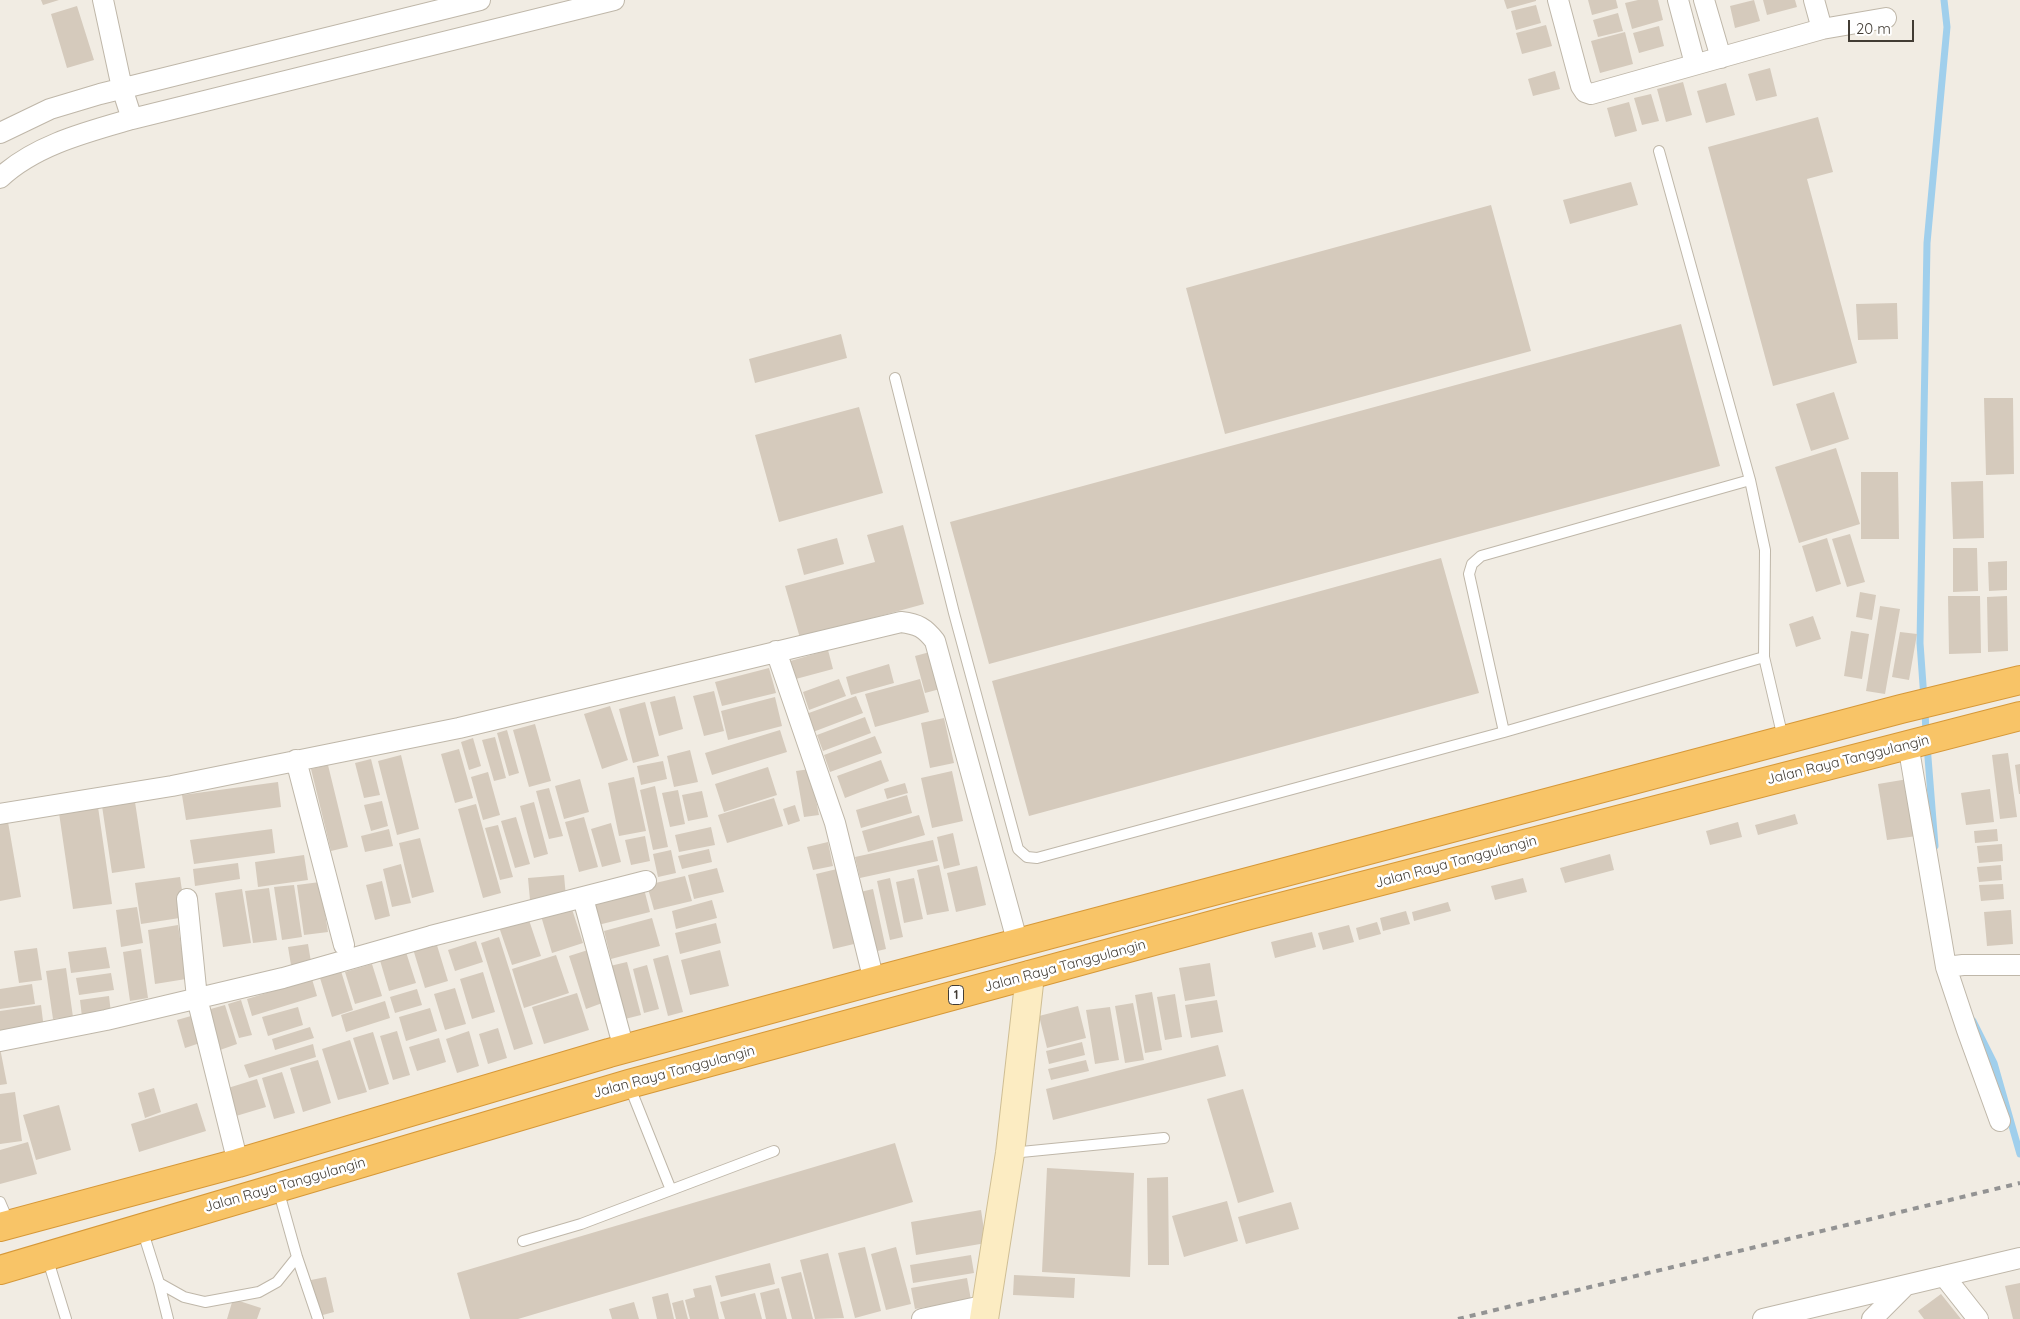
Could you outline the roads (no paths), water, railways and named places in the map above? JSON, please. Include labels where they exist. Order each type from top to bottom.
[{"type":"highway","points":[[3,1218],[238,1163],[624,1049],[874,981],[1901,709],[2020,680]]},
{"type":"highway","name":"Jalan Raya Tanggulangin","points":[[0,1270],[629,1084],[1242,917],[2020,716]]},
{"type":"highway","points":[[1297,868],[1291,881],[1292,887],[1304,901]]},
{"type":"highway","points":[[1234,885],[1244,898],[1242,917]]},
{"type":"street","points":[[103,0],[122,88],[132,119]]},
{"type":"street","points":[[0,133],[50,109],[122,88],[480,0]]},
{"type":"street","points":[[0,178],[37,154],[68,139],[132,119],[613,0]]},
{"type":"street","points":[[1558,0],[1581,86],[1585,92],[1591,94],[1822,29],[1886,18]]},
{"type":"street","points":[[1678,0],[1695,64]]},
{"type":"street","points":[[1704,0],[1721,58]]},
{"type":"street","points":[[1814,0],[1822,29]]},
{"type":"street","points":[[0,814],[172,786],[459,728],[901,622],[917,624],[926,630],[935,641],[1018,944]]},
{"type":"street","points":[[776,652],[834,823],[874,981]]},
{"type":"street","points":[[1913,743],[1948,967],[1967,1030],[2000,1121]]},
{"type":"street","points":[[296,760],[344,945]]},
{"type":"street","points":[[0,1041],[106,1020],[284,978],[431,936],[646,881]]},
{"type":"street","points":[[583,898],[624,1049]]},
{"type":"street","points":[[187,899],[197,998],[238,1163]]},
{"type":"street","points":[[1948,967],[2020,965]]},
{"type":"street","points":[[922,1319],[986,1312],[1010,1153],[1030,975]]},
{"type":"street","points":[[1763,1319],[2020,1258]]},
{"type":"street","points":[[1944,1276],[1978,1319]]},
{"type":"street","points":[[1872,1319],[1905,1286]]},
{"type":"lane","points":[[1659,150],[1750,480],[1765,550],[1764,656],[1784,740]]},
{"type":"lane","points":[[895,378],[954,613],[1018,849],[1026,857],[1037,858],[1046,856],[1504,732],[1764,656]]},
{"type":"lane","points":[[1504,732],[1469,574],[1472,564],[1481,556],[1750,480]]},
{"type":"lane","points":[[629,1084],[671,1190]]},
{"type":"lane","points":[[1010,1153],[1164,1138]]},
{"type":"lane","points":[[523,1242],[581,1224],[774,1151]]},
{"type":"lane","points":[[278,1188],[297,1257],[318,1319]]},
{"type":"lane","points":[[142,1227],[168,1319]]},
{"type":"lane","points":[[47,1256],[66,1319]]},
{"type":"lane","points":[[159,1283],[184,1297],[205,1302],[259,1292],[277,1282],[297,1257]]},
{"type":"waterway","points":[[1924,699],[1920,643],[1927,243],[1947,27],[1944,0]]},
{"type":"waterway","points":[[1925,710],[1926,734]]},
{"type":"waterway","points":[[1927,745],[1935,846]]},
{"type":"waterway","points":[[1973,1021],[1994,1063],[2020,1154]]},
{"type":"railway","points":[[1458,1319],[2020,1183]]}]
